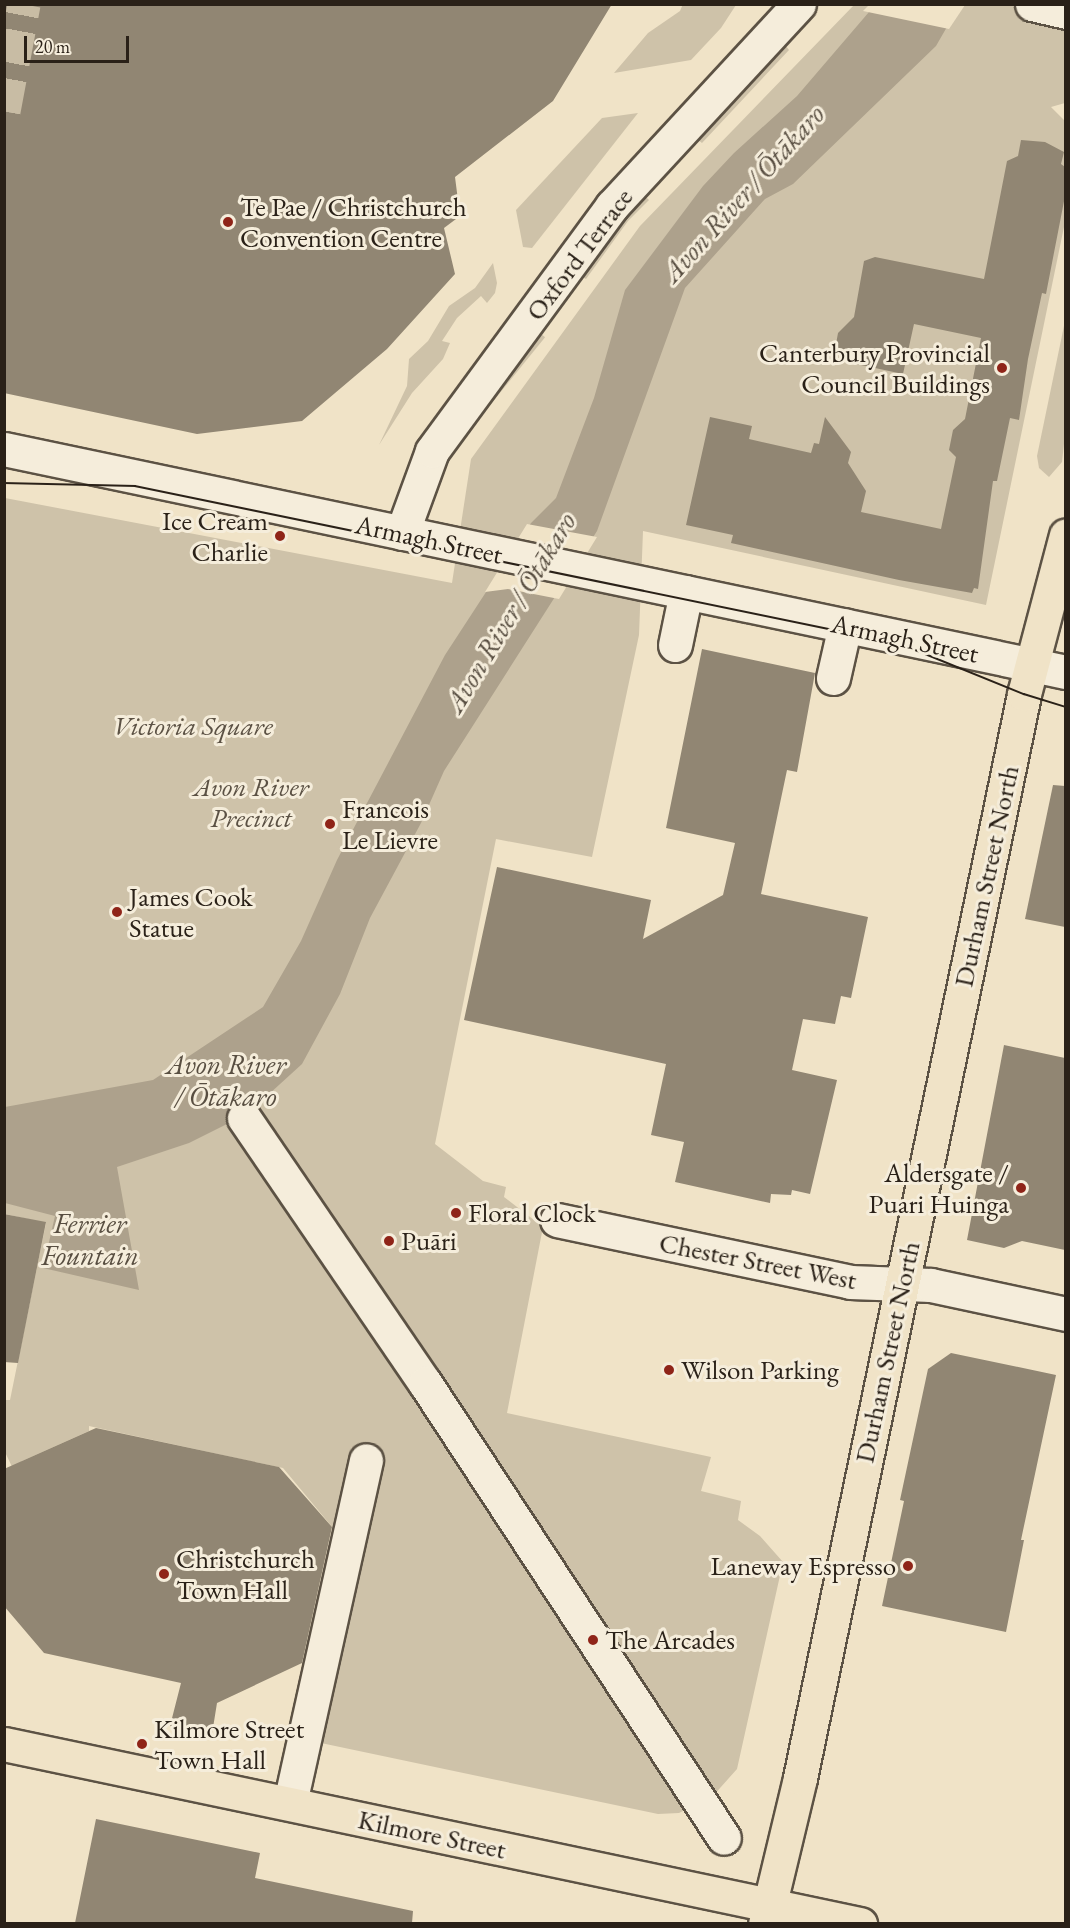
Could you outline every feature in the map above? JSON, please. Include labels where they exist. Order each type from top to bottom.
[{"type":"main road","name":"Durham Street North","points":[[772,1917],[901,1283],[1031,664],[1065,535]]},
{"type":"main road","name":"Kilmore Street","points":[[4,1744],[290,1803],[772,1917],[860,1923]]},
{"type":"street","name":"Oxford Terrace","points":[[402,533],[432,451],[612,206],[799,4]]},
{"type":"street","points":[[1032,4],[1065,12]]},
{"type":"street","name":"Armagh Street","points":[[4,449],[1065,672]]},
{"type":"street","points":[[675,645],[686,592]]},
{"type":"street","points":[[833,678],[845,625]]},
{"type":"street","points":[[244,1118],[425,1383],[724,1838]]},
{"type":"street","name":"Chester Street West","points":[[557,1220],[850,1282],[931,1285],[1065,1314]]},
{"type":"street","points":[[290,1803],[366,1460]]},
{"type":"green space","points":[[683,4],[736,5],[721,28],[691,60],[614,73],[648,33],[680,11]]},
{"type":"green space","name":"Avon River Precinct","points":[[854,5],[1065,5],[1065,103],[1051,107],[1065,121],[1065,222],[986,605],[643,531],[639,635],[592,857],[496,839],[435,1144],[483,1181],[506,1187],[504,1197],[543,1227],[507,1413],[711,1457],[701,1491],[741,1501],[738,1520],[760,1536],[783,1562],[737,1769],[712,1797],[679,1813],[658,1814],[321,1743],[376,1480],[343,1480],[333,1528],[283,1468],[89,1426],[89,1431],[22,1461],[14,1471],[5,1452],[5,1400],[10,1400],[46,1223],[5,1214],[5,498],[452,583],[471,459],[640,226]]},
{"type":"green space","points":[[790,32],[793,35],[785,45],[789,50],[702,143],[697,139]]},
{"type":"green space","points":[[638,113],[532,248],[523,247],[516,210],[602,118]]},
{"type":"green space","points":[[644,195],[649,200],[628,221],[586,279],[581,276],[620,212]]},
{"type":"green space","points":[[493,263],[497,283],[495,293],[487,303],[481,296],[457,318],[442,341],[450,343],[443,359],[412,393],[379,445],[407,386],[409,359],[428,341],[449,306],[475,288]]},
{"type":"green space","points":[[1065,321],[1065,435],[1062,462],[1049,477],[1039,468],[1037,456]]},
{"type":"green space","points":[[535,329],[545,337],[458,445],[448,437]]},
{"type":"water","name":"Avon River / Ōtākaro","points":[[875,5],[959,6],[936,46],[793,184],[765,199],[685,288],[597,531],[444,771],[421,823],[370,918],[340,994],[302,1064],[247,1114],[189,1143],[117,1167],[139,1290],[43,1268],[55,1216],[5,1203],[5,1107],[153,1080],[263,1007],[301,941],[337,860],[445,655],[531,523],[556,498],[594,398],[625,290],[703,186],[734,153],[797,96]]},
{"type":"pier","points":[[870,4],[965,5],[949,29],[863,11]]},
{"type":"pier","points":[[527,524],[597,537],[559,599],[508,589],[485,592]]},
{"type":"building","name":"Te Pae / Christchurch Convention Centre","points":[[4,4],[612,4],[553,101],[455,177],[460,216],[444,228],[455,274],[387,349],[302,421],[197,434],[4,393]]},
{"type":"building","name":"Canterbury Provincial Council Buildings","points":[[1021,140],[1045,142],[1064,152],[1061,164],[1065,167],[1065,196],[1046,294],[1042,293],[1028,359],[1019,420],[1010,418],[997,481],[993,481],[978,589],[974,588],[972,593],[899,580],[731,543],[733,535],[686,525],[710,417],[752,426],[749,439],[811,453],[814,443],[819,444],[825,417],[851,452],[848,463],[866,491],[861,512],[941,529],[956,457],[949,450],[953,430],[965,419],[981,338],[914,324],[903,374],[847,362],[836,344],[838,333],[854,317],[864,261],[875,257],[984,279],[1007,161],[1018,156]]},
{"type":"building","points":[[702,649],[815,673],[797,772],[787,770],[761,894],[868,917],[851,998],[841,996],[835,1024],[803,1019],[792,1070],[837,1080],[810,1194],[792,1190],[791,1195],[771,1194],[770,1203],[675,1182],[684,1142],[651,1135],[666,1064],[464,1020],[497,867],[651,900],[643,939],[723,895],[735,843],[666,828]]},
{"type":"building","points":[[1053,785],[1065,786],[1065,927],[1025,919]]},
{"type":"building","name":"Aldersgate / Puari Huinga","points":[[1004,1045],[1065,1058],[1065,1250],[1022,1241],[1004,1248],[967,1240]]},
{"type":"building","points":[[4,1214],[46,1222],[18,1363],[4,1362]]},
{"type":"building","points":[[951,1353],[1056,1375],[1021,1540],[1024,1540],[1006,1632],[882,1606],[904,1501],[900,1500],[928,1369]]},
{"type":"building","name":"Christchurch Town Hall","points":[[96,1428],[279,1467],[332,1527],[302,1663],[217,1703],[212,1734],[170,1726],[181,1683],[44,1653],[4,1606],[4,1469]]},
{"type":"building","points":[[96,1819],[260,1853],[255,1878],[413,1911],[412,1923],[75,1923]]},
{"type":"tunnel","points":[[4,111],[24,4]]},
{"type":"tram line","points":[[4,483],[135,486],[844,632],[913,649],[1024,694],[1066,707]]},
{"type":"place","name":"Te Pae / Christchurch Convention Centre","points":[[228,222]]},
{"type":"place","name":"Canterbury Provincial Council Buildings","points":[[1002,368]]},
{"type":"place","name":"Ice Cream Charlie","points":[[280,536]]},
{"type":"place","name":"Francois Le Lievre","points":[[330,824]]},
{"type":"place","name":"James Cook Statue","points":[[117,912]]},
{"type":"place","name":"Aldersgate / Puari Huinga","points":[[1021,1188]]},
{"type":"place","name":"Floral Clock","points":[[456,1213]]},
{"type":"place","name":"Puāri","points":[[389,1241]]},
{"type":"place","name":"Wilson Parking","points":[[669,1370]]},
{"type":"place","name":"Laneway Espresso","points":[[908,1566]]},
{"type":"place","name":"Christchurch Town Hall","points":[[164,1574]]},
{"type":"place","name":"The Arcades","points":[[593,1640]]},
{"type":"place","name":"Kilmore Street Town Hall","points":[[142,1744]]},
{"type":"park label","name":"Victoria Square","points":[[193,726]]},
{"type":"water label","name":"Ferrier Fountain","points":[[90,1239]]}]
